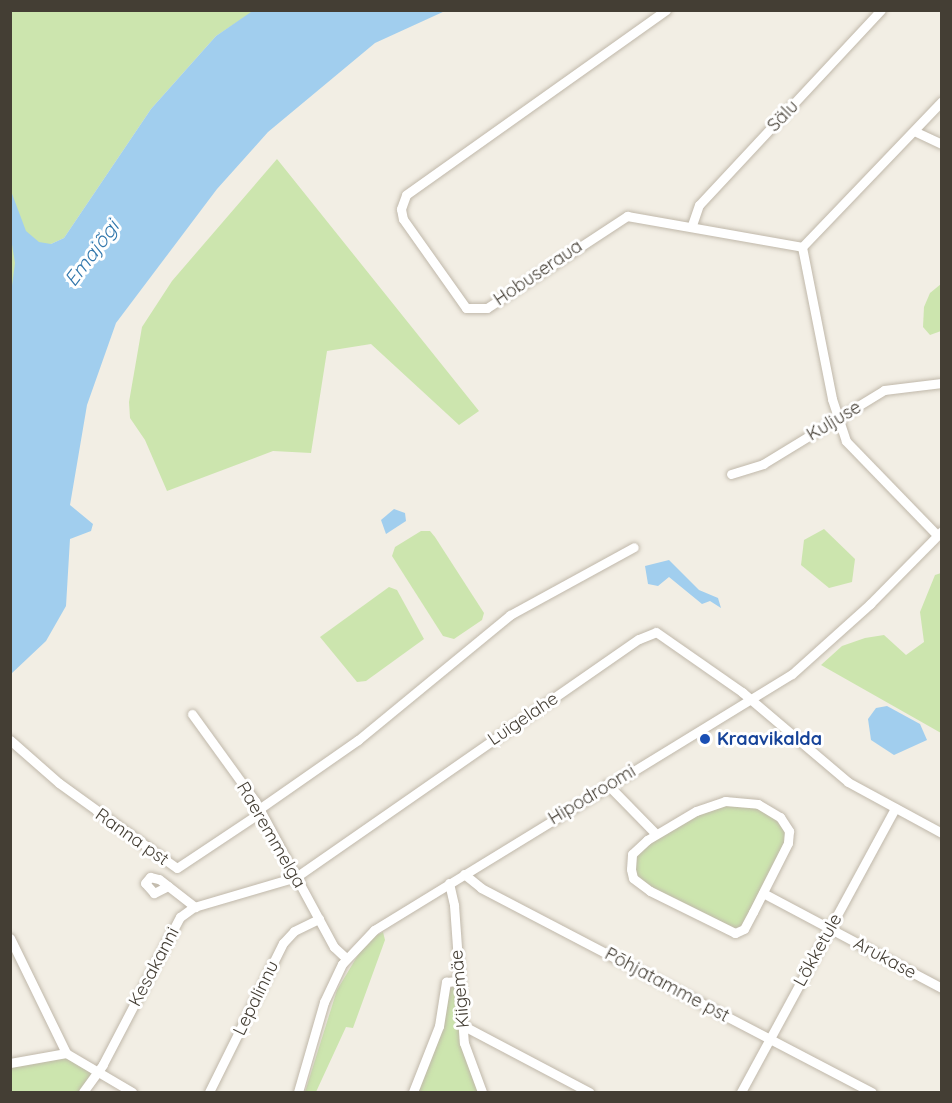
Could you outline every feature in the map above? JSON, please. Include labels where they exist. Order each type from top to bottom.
[{"type":"street","name":"Hobuseraua","points":[[666,10],[410,192],[404,199],[402,215],[462,303],[477,310],[493,304],[617,219],[646,216],[802,247]]},
{"type":"street","name":"Sälu","points":[[692,225],[699,205],[881,10]]},
{"type":"street","points":[[939,533],[846,441],[838,418],[802,247],[942,101]]},
{"type":"street","points":[[914,131],[942,144]]},
{"type":"street","name":"Kuljuse","points":[[731,474],[763,464],[884,390],[942,383]]},
{"type":"street","name":"Hipodroomi","points":[[298,1092],[324,1002],[346,958],[374,930],[608,784],[751,702],[792,674],[840,632],[939,533]]},
{"type":"street","points":[[260,810],[358,740],[510,615],[634,547]]},
{"type":"street","name":"Luigelahe","points":[[296,877],[650,634],[664,635],[751,702]]},
{"type":"street","points":[[751,702],[827,767],[942,833]]},
{"type":"street","name":"Raeremmelga","points":[[192,714],[260,810],[334,947],[346,958]]},
{"type":"street","name":"Ranna pst","points":[[10,740],[68,790],[177,868],[260,810]]},
{"type":"street","points":[[608,784],[656,834]]},
{"type":"street","points":[[725,801],[748,801],[765,807],[784,821],[789,836],[763,893],[744,929],[735,933],[650,891],[633,878],[630,860],[637,848],[696,811],[725,801]]},
{"type":"street","name":"Lõkketule","points":[[741,1092],[895,808]]},
{"type":"street","name":"Põhjatamme pst","points":[[464,874],[481,888],[872,1092]]},
{"type":"street","name":"Kesakanni","points":[[83,1092],[98,1071],[180,917],[195,907],[296,877]]},
{"type":"street","name":"Kiigemäe","points":[[448,883],[454,904],[464,1043],[482,1092]]},
{"type":"street","points":[[168,886],[195,907]]},
{"type":"street","name":"Arukase","points":[[763,893],[942,988]]},
{"type":"street","name":"Lepalinnu","points":[[209,1092],[284,943],[294,931],[319,919]]},
{"type":"street","points":[[10,938],[66,1053],[132,1092]]},
{"type":"street","points":[[413,1092],[439,1026],[446,982],[459,981]]},
{"type":"street","points":[[462,1025],[589,1092]]},
{"type":"street","points":[[10,1063],[66,1053]]},
{"type":"green space","points":[[11,11],[254,11],[216,36],[151,109],[64,238],[51,244],[11,301]]},
{"type":"green space","points":[[277,159],[479,411],[459,425],[371,344],[327,351],[311,453],[273,451],[167,491],[145,440],[130,418],[129,402],[142,327],[172,281]]},
{"type":"green space","points":[[941,284],[941,331],[930,335],[923,327],[924,307],[930,293]]},
{"type":"green space","points":[[824,529],[855,559],[852,582],[829,588],[801,565],[804,540]]},
{"type":"green space","points":[[421,531],[430,531],[435,537],[484,613],[482,620],[454,639],[443,636],[392,556],[395,547]]},
{"type":"green space","points":[[942,573],[941,733],[821,665],[842,646],[865,638],[884,635],[906,655],[924,642],[920,612],[935,575]]},
{"type":"green space","points":[[389,587],[397,590],[424,639],[366,681],[357,682],[320,637]]},
{"type":"green space","points":[[720,803],[759,807],[781,820],[787,839],[741,928],[735,931],[645,886],[635,873],[635,856],[651,841]]},
{"type":"green space","points":[[383,932],[385,940],[353,1028],[346,1027],[316,1092],[305,1092],[337,990],[367,940]]},
{"type":"green space","points":[[457,982],[463,1044],[479,1092],[415,1092],[440,1026],[447,983]]},
{"type":"green space","points":[[68,1053],[94,1068],[83,1092],[11,1092],[11,1063]]},
{"type":"water","name":"Emajõgi","points":[[254,10],[445,11],[375,43],[268,132],[217,189],[116,323],[87,405],[70,505],[93,524],[91,531],[70,539],[66,606],[46,641],[11,674],[10,301],[15,263],[11,238],[11,191],[26,231],[39,242],[51,244],[64,238],[151,109],[216,36]]},
{"type":"water","points":[[394,509],[405,513],[406,521],[386,534],[381,520]]},
{"type":"water","points":[[669,560],[699,590],[718,598],[721,608],[710,601],[702,604],[669,577],[658,586],[648,584],[645,566]]},
{"type":"water","points":[[887,706],[920,724],[927,740],[894,755],[871,740],[868,719],[876,708]]},
{"type":"place","name":"Kraavikalda","points":[[705,739]]}]
